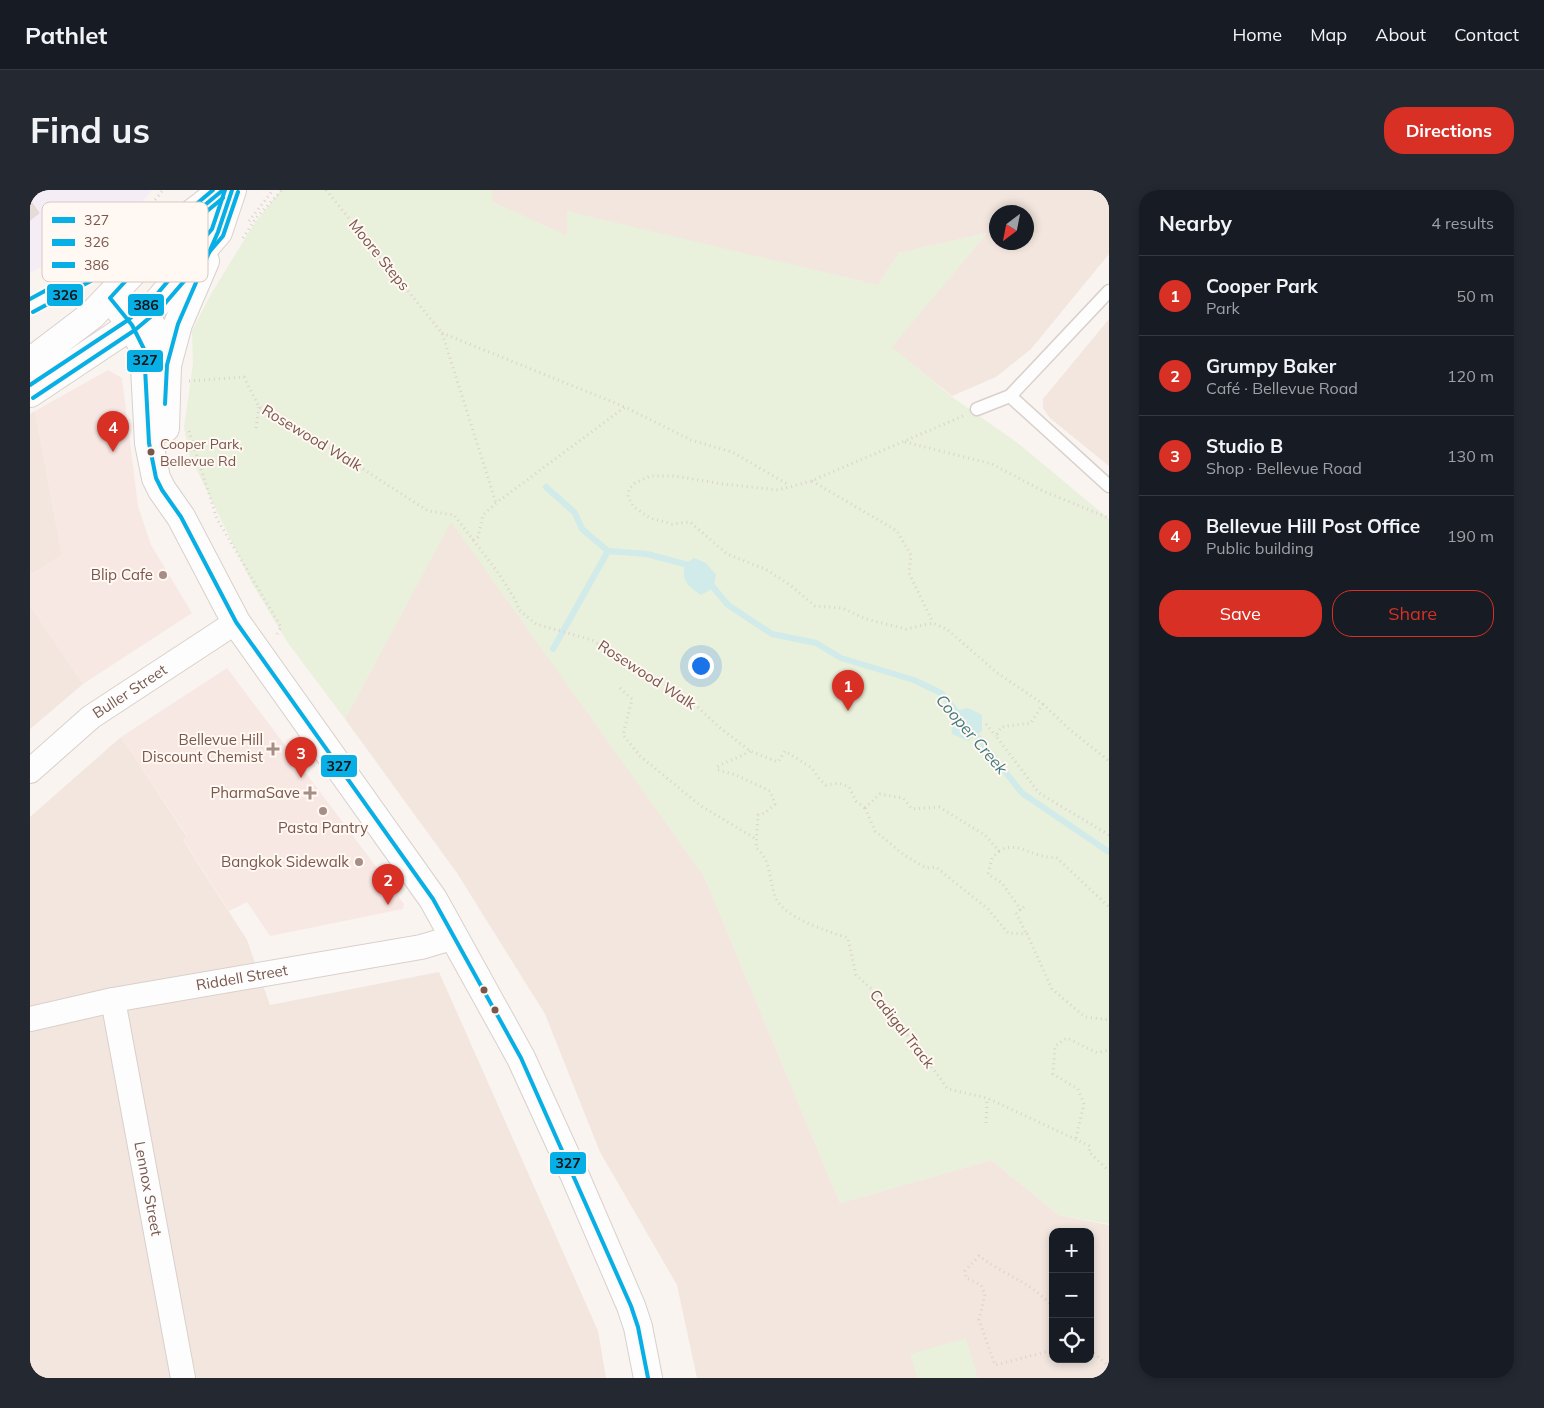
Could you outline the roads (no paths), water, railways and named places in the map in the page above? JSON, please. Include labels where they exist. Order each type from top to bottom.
[{"type":"street","points":[[207,202],[223,190]]},
{"type":"street","points":[[208,273],[229,237],[232,190]]},
{"type":"street","points":[[208,254],[229,237]]},
{"type":"street","points":[[30,362],[92,315],[124,282]]},
{"type":"street","points":[[30,393],[138,320],[175,282]]},
{"type":"street","points":[[181,517],[164,423],[178,369],[178,324],[203,282]]},
{"type":"street","points":[[115,292],[138,320],[160,338],[178,369]]},
{"type":"street","points":[[138,320],[144,350],[149,443],[156,478],[181,517],[236,622],[432,899],[455,937],[521,1058],[620,1278],[638,1328],[648,1378]]},
{"type":"street","name":"Buller Street","points":[[30,771],[91,717],[236,622]]},
{"type":"street","name":"Riddell Street","points":[[30,1019],[113,1000],[421,947],[455,937]]},
{"type":"street","name":"Lennox Street","points":[[113,1000],[183,1378]]},
{"type":"lane","points":[[30,306],[75,282]]},
{"type":"lane","points":[[977,409],[1010,396],[1109,291]]},
{"type":"lane","points":[[1010,396],[1109,486]]},
{"type":"water","points":[[694,558],[706,563],[716,575],[713,588],[701,595],[689,586],[684,575],[685,564]]},
{"type":"water","points":[[968,708],[982,715],[982,731],[968,741],[952,734],[951,722],[955,711]]},
{"type":"waterway","name":"Cooper Creek","points":[[546,487],[575,513],[582,529],[608,551],[647,554],[692,566]]},
{"type":"waterway","points":[[553,649],[608,551]]},
{"type":"waterway","name":"Cooper Creek","points":[[708,581],[728,605],[772,634],[816,643],[841,658],[914,680],[941,693],[961,717]]},
{"type":"waterway","name":"Cooper Creek","points":[[972,730],[1022,793],[1109,852]]},
{"type":"place","name":"Bellevue Hill Post Office","points":[[113,452]]},
{"type":"place","name":"Cooper Park, Bellevue Rd","points":[[151,452]]},
{"type":"place","name":"Blip Cafe","points":[[163,575]]},
{"type":"place","name":"Cooper Park","points":[[848,711]]},
{"type":"place","name":"Bellevue Hill Discount Chemist","points":[[273,749]]},
{"type":"place","name":"Studio B","points":[[301,778]]},
{"type":"place","name":"PharmaSave","points":[[310,793]]},
{"type":"place","name":"Pasta Pantry","points":[[323,811]]},
{"type":"place","name":"Bangkok Sidewalk","points":[[359,862]]},
{"type":"place","name":"Grumpy Baker","points":[[388,905]]}]
